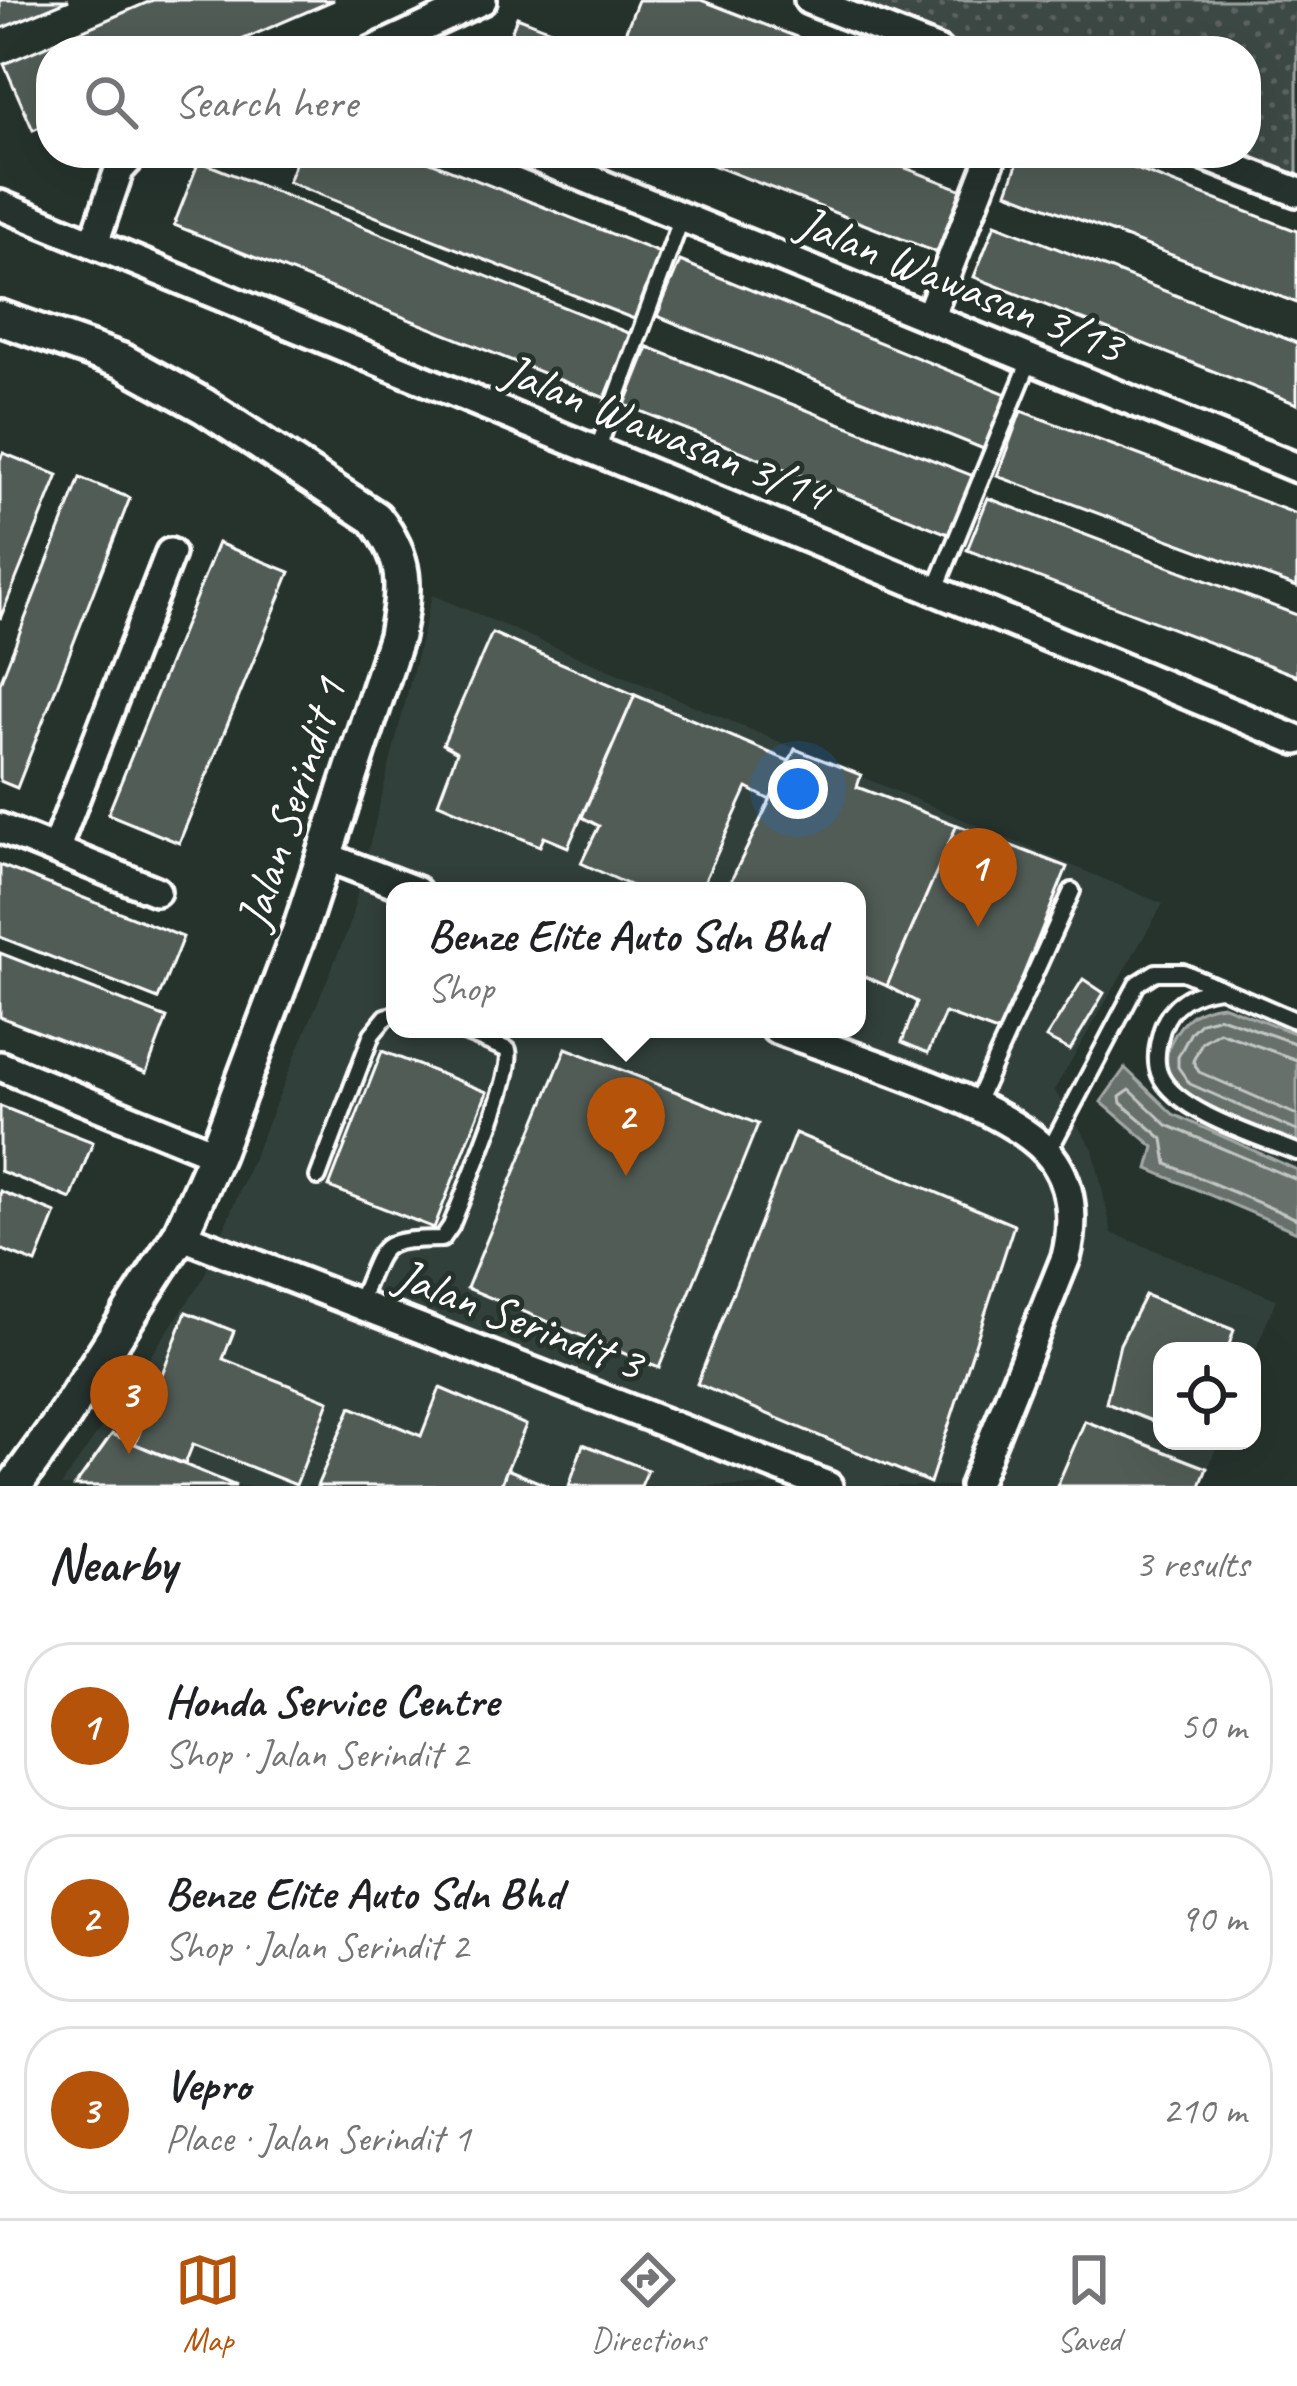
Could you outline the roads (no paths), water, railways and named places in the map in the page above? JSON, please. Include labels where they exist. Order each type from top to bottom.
[{"type":"street","points":[[411,36],[482,0]]},
{"type":"street","points":[[809,0],[900,36]]},
{"type":"street","points":[[94,243],[121,168]]},
{"type":"street","name":"Jalan Wawasan 3/13","points":[[562,168],[1297,468]]},
{"type":"street","points":[[929,318],[986,168]]},
{"type":"street","points":[[1234,168],[1297,193]]},
{"type":"street","name":"Jalan Wawasan 3/14","points":[[0,205],[1297,740]]},
{"type":"street","name":"Jalan Serindit 1","points":[[0,318],[122,361],[204,406],[375,518],[394,542],[402,583],[396,636],[300,930],[216,1154],[180,1234],[14,1486]]},
{"type":"street","points":[[55,850],[170,553]]},
{"type":"street","points":[[0,828],[156,891]]},
{"type":"street","points":[[322,855],[392,882]]},
{"type":"street","points":[[800,1038],[975,1105],[1010,1124],[1048,1153],[1070,1198],[1074,1226],[1066,1257],[974,1486]]},
{"type":"street","points":[[0,1066],[216,1154]]},
{"type":"street","name":"Jalan Serindit 3","points":[[180,1234],[828,1486]]},
{"type":"lane","points":[[597,451],[682,217]]},
{"type":"lane","points":[[935,590],[1030,360]]},
{"type":"lane","points":[[975,1105],[1072,891]]},
{"type":"lane","points":[[1048,1153],[1137,984],[1156,972],[1183,972],[1297,1021]]},
{"type":"lane","points":[[1220,988],[1185,998],[1173,1008],[1159,1040],[1159,1073],[1173,1094],[1191,1106],[1297,1152]]},
{"type":"lane","points":[[318,1177],[372,1034],[386,1017]]},
{"type":"lane","points":[[358,1304],[383,1248],[398,1239],[442,1239],[451,1226],[511,1059],[508,1050],[479,1038]]},
{"type":"water","points":[[1222,1005],[1297,1034],[1297,1144],[1206,1107],[1172,1083],[1167,1056],[1175,1034],[1197,1012]]},
{"type":"water","points":[[1125,1068],[1173,1114],[1297,1170],[1297,1232],[1148,1169],[1154,1147],[1101,1102]]},
{"type":"place","name":"Honda Service Centre","points":[[978,927]]},
{"type":"place","name":"Benze Elite Auto Sdn Bhd","points":[[626,1176]]},
{"type":"place","name":"Vepro","points":[[129,1454]]}]
